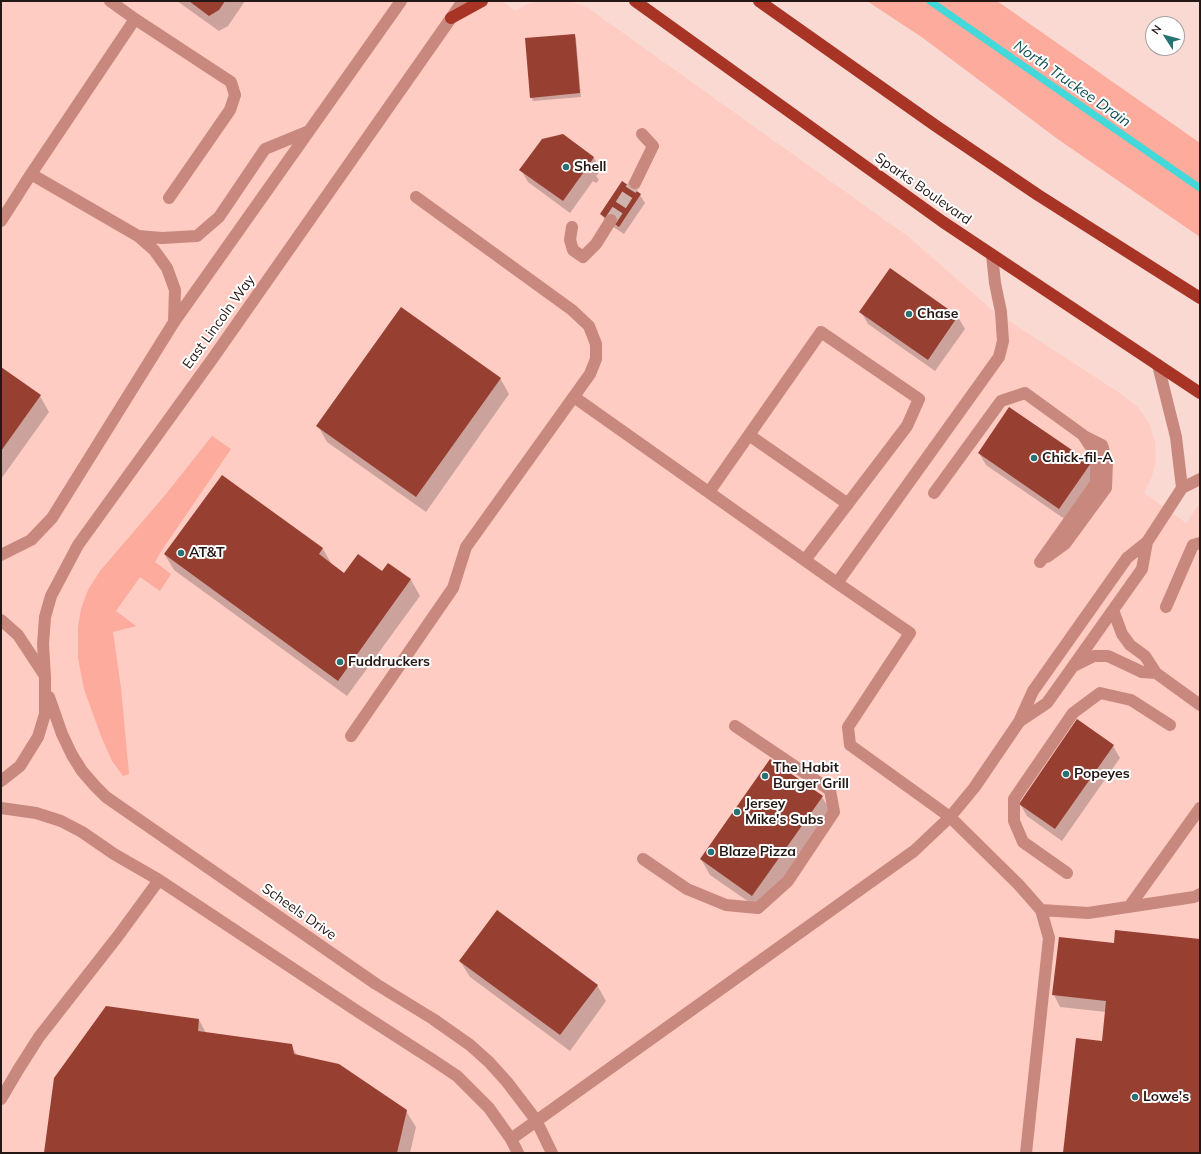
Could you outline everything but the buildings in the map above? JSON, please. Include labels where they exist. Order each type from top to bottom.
[{"type":"main road","points":[[451,18],[482,1]]},
{"type":"main road","name":"Sparks Boulevard","points":[[635,1],[936,218],[1200,393]]},
{"type":"main road","points":[[759,1],[936,126],[1032,191],[1200,298]]},
{"type":"street","points":[[110,1],[230,82],[235,95],[230,110],[168,198]]},
{"type":"street","points":[[1,555],[31,540],[52,518],[174,322],[401,1]]},
{"type":"street","name":"East Lincoln Way","points":[[45,681],[43,644],[44,617],[51,596],[78,544],[213,358],[464,1]]},
{"type":"street","points":[[1,221],[30,174],[135,19]]},
{"type":"street","points":[[138,236],[162,238],[197,236],[219,217],[266,149],[309,131]]},
{"type":"street","points":[[636,183],[652,146],[642,134]]},
{"type":"street","points":[[30,174],[138,236],[154,250],[167,268],[175,290],[174,322]]},
{"type":"street","points":[[351,736],[452,588],[466,547],[590,374],[596,359],[596,344],[589,326],[572,310],[416,197]]},
{"type":"street","points":[[572,228],[570,240],[574,250],[583,257],[596,244],[611,220]]},
{"type":"street","points":[[837,583],[999,358],[1003,341],[1001,312],[995,283],[992,255]]},
{"type":"street","points":[[709,492],[821,332],[919,398],[907,426],[805,560]]},
{"type":"street","points":[[1158,365],[1176,436],[1182,488]]},
{"type":"street","points":[[934,493],[1000,401],[1025,393],[1083,435],[1096,455],[1096,483],[1040,562]]},
{"type":"street","points":[[574,396],[837,583],[910,633],[848,727],[850,745],[950,817],[1019,885],[1041,910],[1049,938],[1026,1153]]},
{"type":"street","points":[[749,435],[848,504]]},
{"type":"street","points":[[511,1139],[914,851],[950,817],[974,788],[1019,722],[1033,691],[1127,558],[1147,542],[1182,488],[1200,479]]},
{"type":"street","points":[[1019,722],[1047,703],[1142,569],[1147,542]]},
{"type":"street","points":[[1166,607],[1193,545],[1200,543]]},
{"type":"street","points":[[1113,610],[1122,634],[1130,645],[1145,656],[1156,673],[1200,705]]},
{"type":"street","points":[[1,620],[18,635],[45,681],[45,714],[38,737],[20,766],[1,781]]},
{"type":"street","points":[[1073,666],[1094,656],[1108,656],[1142,672],[1156,673]]},
{"type":"street","name":"Scheels Drive","points":[[45,681],[53,711],[72,754],[87,776],[106,797],[376,984],[433,1019],[470,1045],[489,1062],[507,1082],[536,1120],[552,1153]]},
{"type":"street","points":[[1067,873],[1023,842],[1014,821],[1014,799],[1073,713],[1100,693],[1131,700],[1170,725]]},
{"type":"street","points":[[643,859],[687,890],[726,905],[758,908],[788,881],[834,812],[830,790],[735,726]]},
{"type":"street","points":[[1,808],[36,813],[61,821],[82,832],[114,854],[159,880],[457,1076],[489,1108],[511,1139],[518,1153]]},
{"type":"street","points":[[1129,907],[1200,808]]},
{"type":"street","points":[[1,1099],[39,1038],[118,936],[159,880]]},
{"type":"street","points":[[1041,910],[1088,913],[1194,897],[1200,894]]},
{"type":"shaded area","points":[[1,1],[502,1],[515,11],[530,3],[545,1],[570,1],[588,8],[910,238],[992,310],[1137,406],[1149,423],[1155,442],[1156,461],[1152,476],[1144,493],[1186,523],[1200,503],[1200,1153],[1,1153]]},
{"type":"shaded area","points":[[867,1],[997,1],[1200,143],[1200,237],[1059,140],[923,38]]},
{"type":"shaded area","points":[[212,436],[231,449],[155,562],[171,574],[160,591],[140,577],[116,611],[136,626],[113,632],[121,688],[129,774],[123,776],[112,761],[84,689],[78,658],[78,627],[81,609],[88,590],[100,571],[166,494]]},
{"type":"waterway","name":"North Truckee Drain","points":[[930,1],[1200,188]]},
{"type":"tunnel","points":[[611,220],[635,183]]},
{"type":"place","name":"Shell","points":[[566,167]]},
{"type":"place","name":"Chase","points":[[909,314]]},
{"type":"place","name":"Chick-fil-A","points":[[1034,458]]},
{"type":"place","name":"AT&T","points":[[181,553]]},
{"type":"place","name":"Fuddruckers","points":[[340,662]]},
{"type":"place","name":"Popeyes","points":[[1066,774]]},
{"type":"place","name":"The Habit Burger Grill","points":[[765,776]]},
{"type":"place","name":"Jersey Mike's Subs","points":[[737,812]]},
{"type":"place","name":"Blaze Pizza","points":[[711,852]]},
{"type":"place","name":"Lowe's","points":[[1135,1097]]}]
